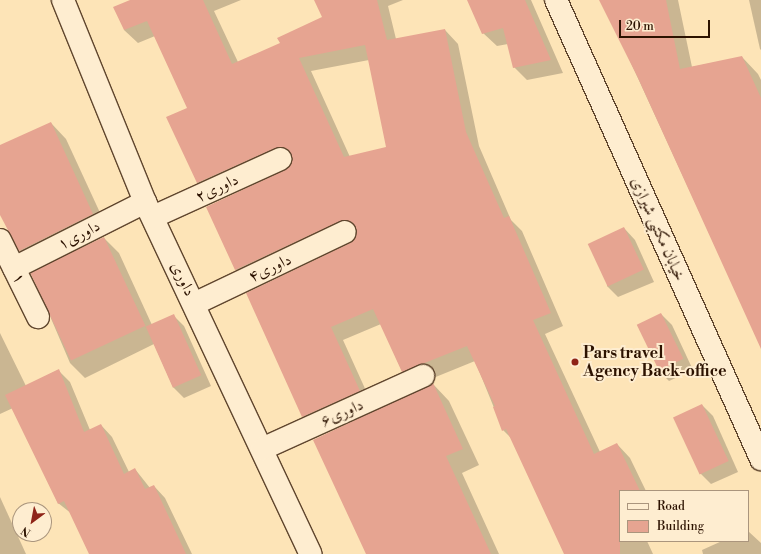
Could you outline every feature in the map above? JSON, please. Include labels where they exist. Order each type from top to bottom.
[{"type":"street","name":"داوری","points":[[63,0],[149,209],[311,554]]},
{"type":"street","name":"خیابان مکتبی شیرازی","points":[[556,0],[761,458]]},
{"type":"street","name":"داوری۲","points":[[149,209],[280,159]]},
{"type":"street","name":"داوری۱","points":[[14,268],[149,209]]},
{"type":"street","name":"داوری۴","points":[[194,304],[345,232]]},
{"type":"street","name":"۱","points":[[0,240],[38,317]]},
{"type":"street","name":"داوری۶","points":[[262,449],[423,376]]},
{"type":"building","points":[[130,0],[203,0],[232,64],[280,43],[277,38],[322,17],[314,0],[377,0],[387,40],[445,29],[466,132],[504,218],[509,216],[551,313],[533,320],[594,454],[617,443],[640,490],[619,490],[620,554],[564,554],[506,429],[502,431],[493,407],[495,406],[467,346],[402,372],[373,309],[331,327],[360,391],[302,417],[246,293],[350,243],[355,239],[356,227],[352,222],[340,221],[235,270],[206,207],[285,170],[290,166],[291,154],[287,149],[275,148],[197,183],[166,117],[187,108],[147,21],[124,30],[113,7]],"holes":[[[365,45],[386,147],[344,157],[299,58]]]},
{"type":"building","points":[[467,0],[525,0],[551,60],[513,68],[503,28],[482,34]]},
{"type":"building","points":[[599,0],[666,0],[680,69],[742,56],[761,98],[761,349],[638,78]]},
{"type":"building","points":[[51,122],[93,214],[19,251],[0,215],[0,145]]},
{"type":"building","points":[[624,227],[644,270],[608,287],[588,244]]},
{"type":"building","points":[[104,237],[145,326],[71,360],[30,272]]},
{"type":"building","points":[[661,313],[683,359],[659,371],[637,325]]},
{"type":"building","points":[[174,314],[201,375],[173,388],[146,327]]},
{"type":"building","points":[[59,369],[84,432],[101,424],[124,474],[135,468],[145,489],[154,485],[186,554],[89,554],[64,501],[58,504],[5,395]]},
{"type":"building","points":[[433,383],[463,449],[446,456],[491,554],[366,554],[313,440]]},
{"type":"building","points":[[702,404],[729,461],[700,475],[673,418]]},
{"type":"place","name":"Pars travel Agency Back-office","points":[[575,362]]}]
